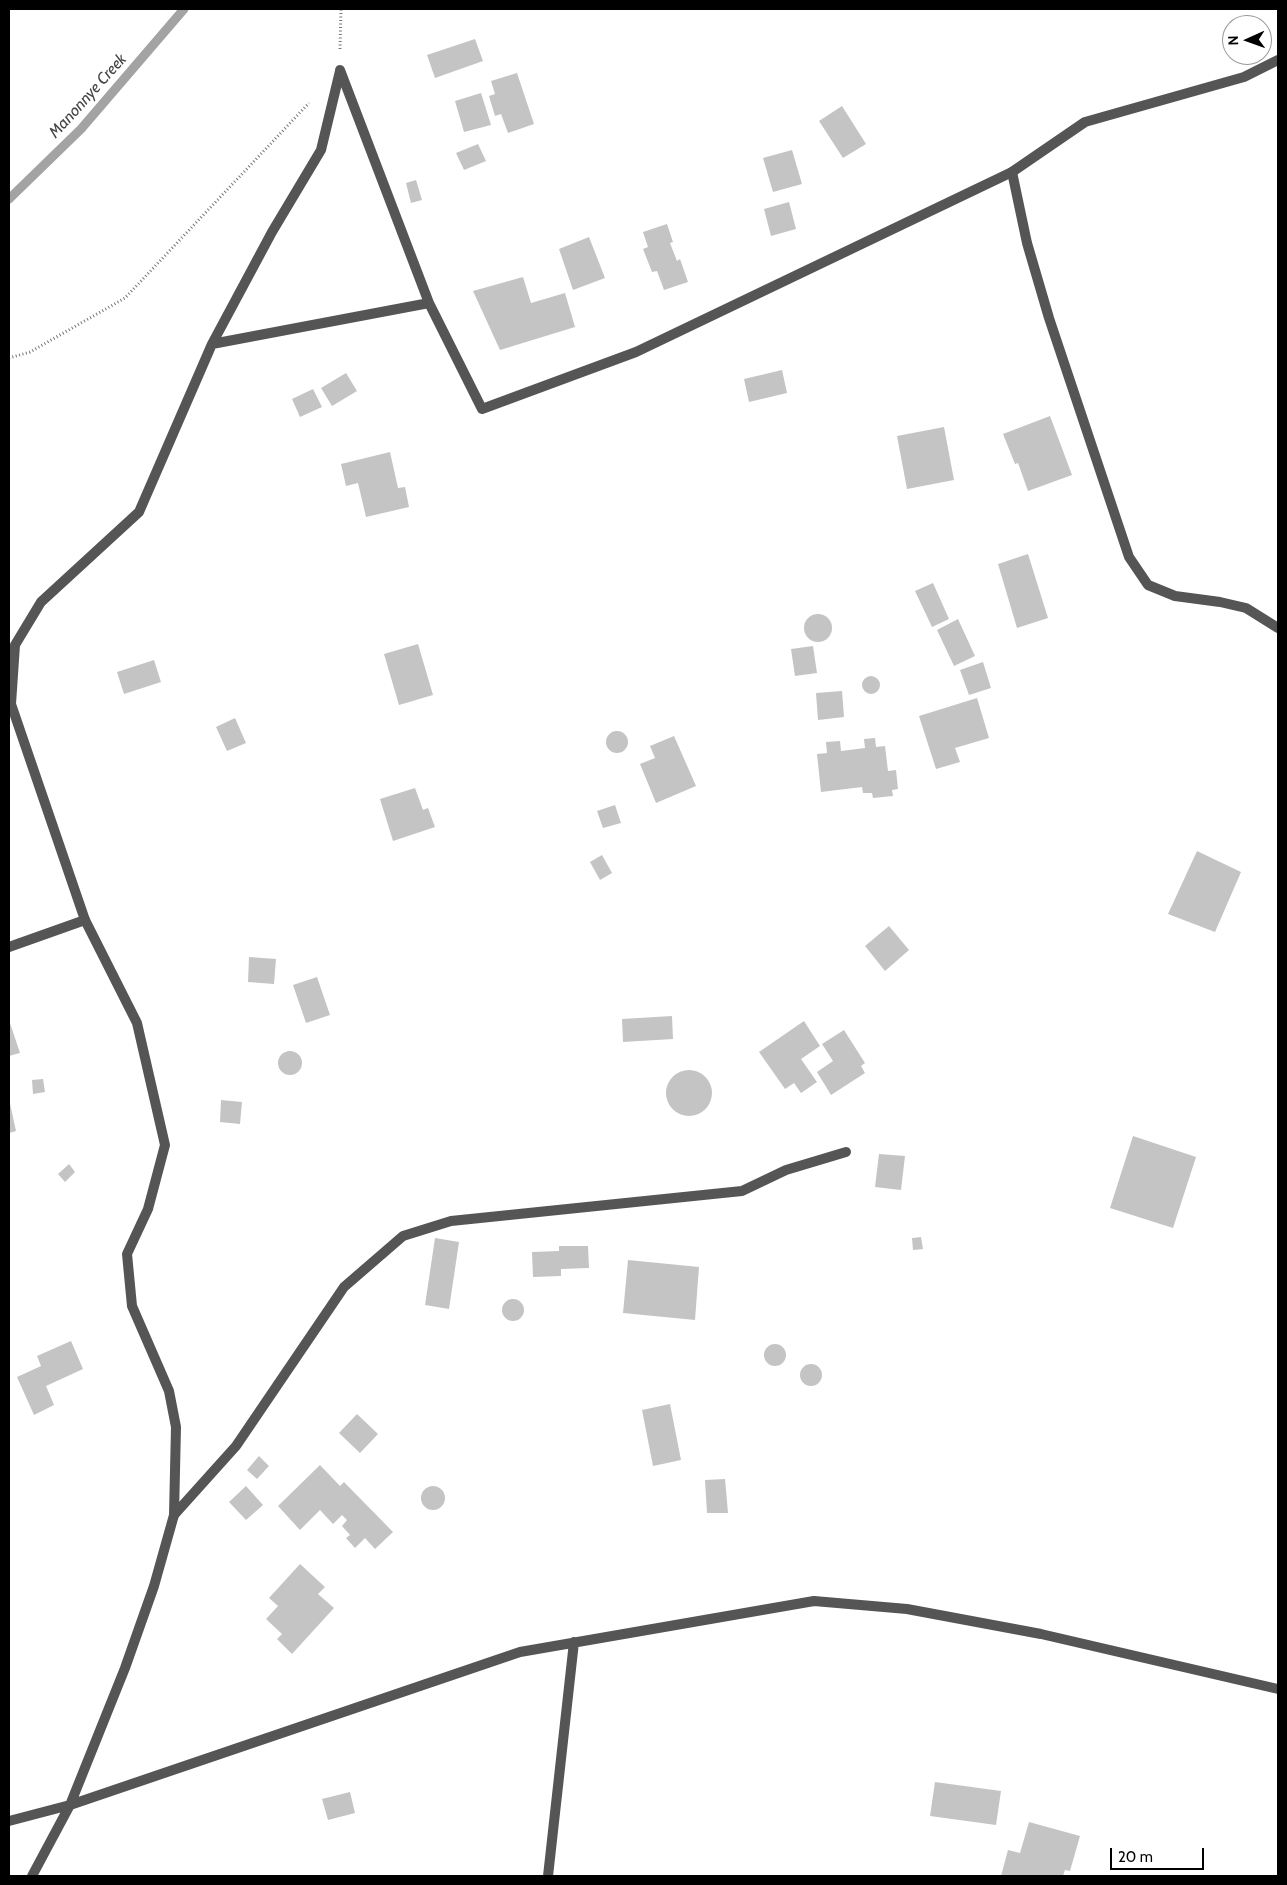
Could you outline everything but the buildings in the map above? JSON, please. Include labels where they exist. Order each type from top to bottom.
[{"type":"street","points":[[340,70],[429,303],[482,409],[636,352],[1012,172],[1085,122],[1244,77],[1278,60]]},
{"type":"street","points":[[32,1876],[70,1806],[125,1668],[154,1586],[174,1515],[176,1428],[169,1391],[132,1306],[127,1254],[148,1209],[165,1145],[137,1023],[85,920],[11,704],[15,645],[42,602],[139,512],[212,344],[272,232],[321,150],[340,70]]},
{"type":"street","points":[[1012,172],[1027,243],[1049,318],[1129,557],[1148,585],[1175,596],[1220,602],[1246,608],[1278,628]]},
{"type":"street","points":[[212,344],[429,303]]},
{"type":"street","points":[[9,947],[85,920]]},
{"type":"street","points":[[174,1515],[236,1446],[344,1287],[403,1236],[451,1221],[742,1191],[786,1170],[846,1152]]},
{"type":"street","points":[[9,1821],[70,1806],[520,1652],[814,1601],[907,1609],[1041,1634],[1278,1688]]},
{"type":"street","points":[[548,1876],[574,1642]]},
{"type":"path","points":[[340,9],[340,70]]},
{"type":"path","points":[[9,358],[30,352],[125,298],[313,99]]},
{"type":"waterway","name":"Manonnye Creek","points":[[9,199],[81,129],[184,9]]}]
